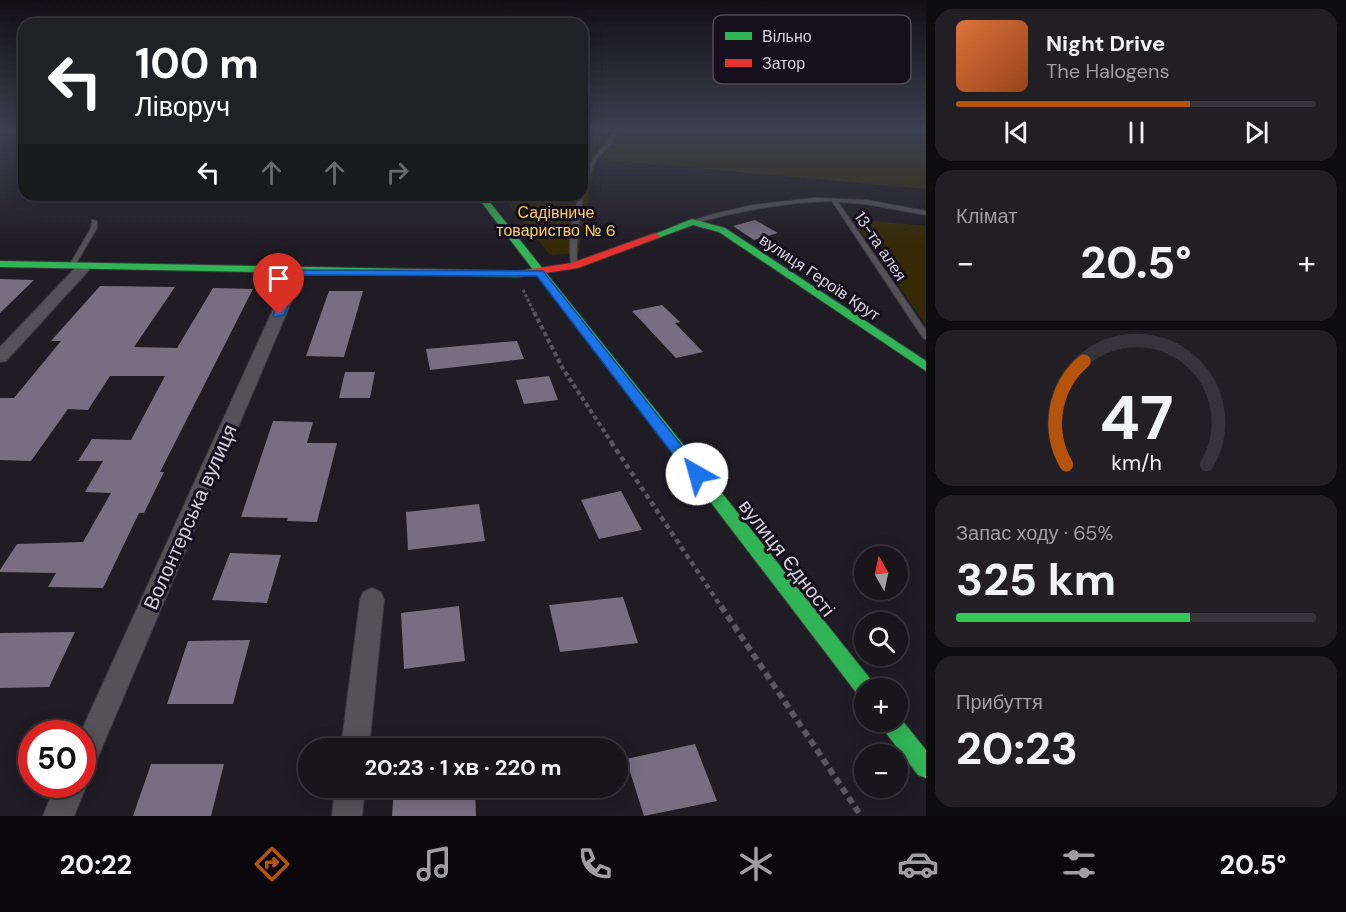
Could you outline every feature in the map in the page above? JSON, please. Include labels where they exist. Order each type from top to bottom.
[{"type":"street","name":"вулиця Єдності","points":[[485,201],[857,678]]},
{"type":"street","points":[[0,264],[297,272],[540,273],[574,266],[692,222]]},
{"type":"street","name":"вулиця Героїв Крут","points":[[692,222],[722,231],[926,367]]},
{"type":"street","points":[[0,357],[78,267]]},
{"type":"street","name":"Волонтерська вулиця","points":[[96,729],[297,272]]},
{"type":"street","points":[[356,738],[372,600]]},
{"type":"street","points":[[898,732],[926,767]]},
{"type":"street","points":[[58,816],[66,798]]},
{"type":"street","points":[[347,816],[349,798]]},
{"type":"lane","points":[[692,222],[757,205],[834,200],[870,203],[926,213]]},
{"type":"lane","name":"13-та алея","points":[[834,200],[926,336]]},
{"type":"lane","points":[[574,266],[572,244],[582,201]]},
{"type":"lane","points":[[78,267],[94,228],[94,221]]},
{"type":"path","points":[[521,286],[563,369],[861,816]]},
{"type":"green space","points":[[588,169],[594,169],[588,201]]},
{"type":"green space","points":[[707,169],[926,169],[926,189]]},
{"type":"green space","name":"Садівниче товариство № 6","points":[[506,201],[588,201],[578,253],[550,255]]},
{"type":"green space","points":[[853,219],[926,226],[926,325]]},
{"type":"building","points":[[755,220],[778,233],[754,240],[733,226]]},
{"type":"building","points":[[0,279],[34,280],[0,313]]},
{"type":"building","points":[[100,286],[175,287],[134,347],[177,348],[213,288],[253,289],[160,472],[164,472],[144,513],[139,513],[103,588],[48,587],[56,573],[0,572],[0,570],[17,544],[83,542],[111,493],[85,492],[103,461],[78,461],[92,439],[131,440],[165,376],[110,376],[88,410],[68,409],[31,461],[0,460],[0,398],[14,398],[61,341],[51,341]]},
{"type":"building","points":[[329,291],[363,291],[344,357],[306,356]]},
{"type":"building","points":[[662,305],[680,322],[675,323],[703,352],[676,358],[632,311]]},
{"type":"building","points":[[517,341],[524,359],[430,370],[426,349]]},
{"type":"building","points":[[345,372],[375,372],[370,398],[339,398]]},
{"type":"building","points":[[549,376],[558,400],[524,404],[516,380]]},
{"type":"building","points":[[273,421],[313,422],[307,443],[337,443],[317,522],[287,521],[288,518],[241,517]]},
{"type":"building","points":[[621,491],[642,530],[599,539],[581,500]]},
{"type":"building","points":[[479,504],[485,541],[408,550],[406,512]]},
{"type":"building","points":[[230,553],[281,555],[267,603],[212,600]]},
{"type":"building","points":[[623,597],[638,643],[560,652],[549,605]]},
{"type":"building","points":[[459,606],[465,661],[404,669],[401,613]]},
{"type":"building","points":[[75,632],[49,687],[0,688],[0,633]]},
{"type":"building","points":[[250,640],[233,704],[167,704],[188,641]]},
{"type":"building","points":[[695,744],[717,801],[644,816],[628,765],[628,759]]},
{"type":"building","points":[[151,764],[224,764],[211,816],[133,816]]},
{"type":"building","points":[[393,798],[475,798],[476,816],[392,816]]},
{"type":"traffic: fast","points":[[485,201],[857,678]]},
{"type":"traffic: fast","points":[[655,236],[692,222],[722,230],[926,367]]},
{"type":"traffic: fast","points":[[0,264],[518,274]]},
{"type":"traffic: fast","points":[[898,732],[926,767]]},
{"type":"traffic: jam","points":[[518,274],[574,266],[655,236]]},
{"type":"route","points":[[279,315],[297,272],[511,275],[540,273],[697,474]]}]
